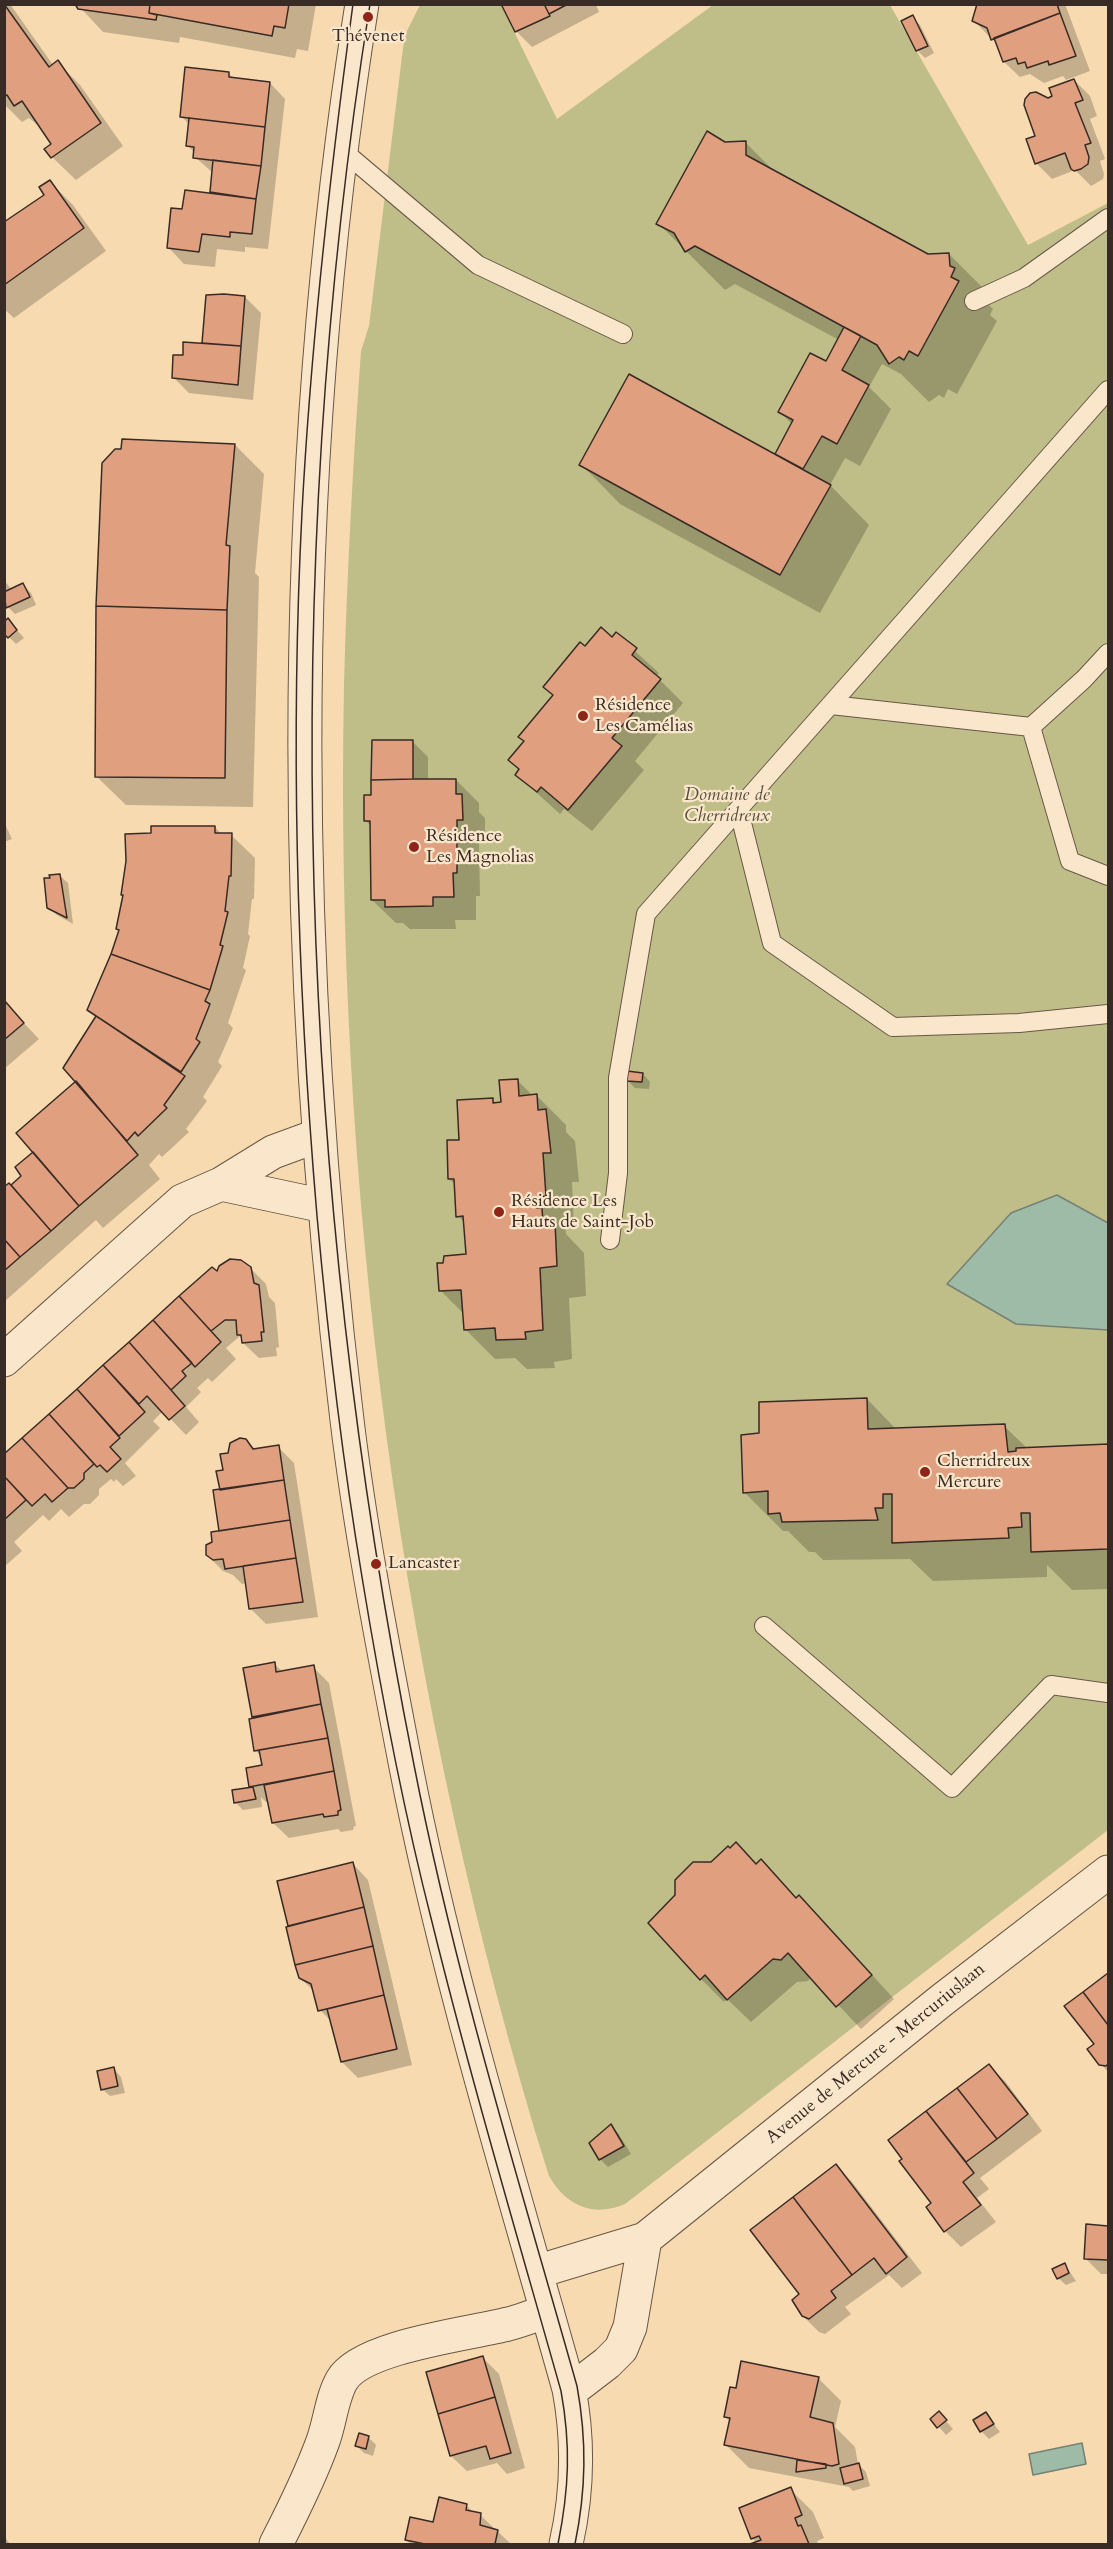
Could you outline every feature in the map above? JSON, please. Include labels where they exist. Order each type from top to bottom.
[{"type":"street","points":[[362,4],[342,150],[321,351],[313,459],[305,689],[306,918],[324,1206],[347,1425],[370,1575],[407,1771],[453,1971],[569,2389],[575,2418],[578,2468],[572,2518],[566,2544]]},
{"type":"street","points":[[4,1360],[182,1201],[221,1184],[273,1152],[310,1138],[319,1138]]},
{"type":"street","points":[[221,1184],[324,1206]]},
{"type":"street","name":"Avenue de Mercure - Mercuriuslaan","points":[[536,2272],[645,2239],[942,2000],[1108,1872]]},
{"type":"street","points":[[569,2389],[577,2386],[607,2363],[621,2349],[630,2327],[645,2239]]},
{"type":"street","points":[[276,2544],[299,2500],[323,2440],[341,2381],[352,2367],[372,2357],[424,2342],[511,2324],[547,2312]]},
{"type":"lane","points":[[342,150],[478,265],[623,334]]},
{"type":"lane","points":[[974,301],[1024,278],[1108,218]]},
{"type":"lane","points":[[610,1240],[618,1173],[618,1078],[646,914],[1108,390]]},
{"type":"lane","points":[[831,705],[1031,727],[1084,679],[1108,653]]},
{"type":"lane","points":[[1031,727],[1070,861],[1108,876]]},
{"type":"lane","points":[[738,811],[772,943],[893,1027],[1019,1023],[1108,1014]]},
{"type":"lane","points":[[764,1626],[952,1788],[1051,1685],[1108,1693]]},
{"type":"green space","name":"Domaine de Cherridreux","points":[[420,5],[501,5],[557,119],[713,5],[890,5],[1028,245],[1108,203],[1108,1830],[625,2204],[602,2210],[581,2206],[572,2201],[563,2195],[549,2176],[497,1995],[453,1812],[416,1626],[387,1438],[365,1250],[351,1061],[344,872],[344,685],[349,559],[361,351],[369,326],[403,48],[407,31]]},
{"type":"shaded area","points":[[1057,1195],[1108,1223],[1108,1330],[1016,1324],[947,1284],[1011,1213]]},
{"type":"shaded area","points":[[1082,2443],[1086,2464],[1033,2475],[1029,2454]]},
{"type":"building","points":[[4,4],[49,67],[58,60],[101,123],[51,158],[44,149],[51,144],[22,101],[14,106],[7,95],[4,96]]},
{"type":"building","points":[[75,4],[150,4],[149,13],[157,15],[156,20],[78,9]]},
{"type":"building","points":[[150,4],[289,4],[285,28],[274,26],[272,36],[149,13]]},
{"type":"building","points":[[501,4],[544,4],[550,16],[515,32]]},
{"type":"building","points":[[544,4],[568,4],[549,14]]},
{"type":"building","points":[[977,4],[1057,4],[1060,13],[991,40],[987,28],[972,21]]},
{"type":"building","points":[[1060,13],[1076,56],[1049,65],[1048,61],[1027,68],[1025,62],[1018,64],[1016,58],[1003,62],[994,38]]},
{"type":"building","points":[[913,15],[928,46],[916,51],[901,21]]},
{"type":"building","points":[[185,67],[229,72],[229,77],[270,82],[265,127],[180,117]]},
{"type":"building","points":[[1074,79],[1083,100],[1075,103],[1091,143],[1085,145],[1089,157],[1088,164],[1074,171],[1065,153],[1035,164],[1026,139],[1035,136],[1024,105],[1025,99],[1030,93],[1036,92],[1048,98],[1052,96],[1049,88]]},
{"type":"building","points":[[189,118],[265,127],[261,166],[193,158],[194,147],[186,146]]},
{"type":"building","points":[[707,131],[725,142],[746,141],[746,155],[928,254],[949,253],[950,266],[955,268],[951,277],[959,281],[918,356],[909,351],[904,360],[899,357],[889,364],[877,345],[695,246],[685,252],[674,233],[656,224]]},
{"type":"building","points":[[213,160],[261,166],[256,199],[210,192]]},
{"type":"building","points":[[50,180],[84,228],[4,285],[4,222],[44,195],[39,187]]},
{"type":"building","points":[[185,190],[256,199],[252,234],[230,232],[230,237],[202,234],[199,252],[167,248],[171,208],[182,209]]},
{"type":"building","points":[[206,295],[245,296],[241,346],[202,343]]},
{"type":"building","points":[[844,327],[861,336],[842,370],[869,385],[837,444],[822,436],[803,469],[775,454],[793,420],[778,412],[810,353],[826,361]]},
{"type":"building","points":[[183,342],[241,346],[238,385],[172,378],[173,355],[183,355]]},
{"type":"building","points":[[629,374],[831,485],[780,575],[579,465]]},
{"type":"building","points":[[122,439],[235,444],[226,545],[230,546],[227,610],[96,606],[102,463],[115,449],[121,449]]},
{"type":"building","points":[[23,583],[30,597],[6,608],[4,592]]},
{"type":"building","points":[[96,606],[227,610],[225,778],[95,777]]},
{"type":"building","points":[[8,618],[17,630],[8,638],[4,634],[4,622]]},
{"type":"building","name":"Résidence Les Camélias","points":[[601,627],[612,637],[616,632],[637,648],[632,655],[661,679],[612,738],[622,746],[568,810],[541,787],[537,792],[515,775],[519,769],[508,760],[524,741],[518,737],[553,695],[543,687],[580,642],[585,646]]},
{"type":"building","points":[[372,740],[413,740],[413,779],[371,780]]},
{"type":"building","name":"Résidence Les Magnolias","points":[[456,779],[456,794],[462,794],[463,820],[457,820],[457,873],[453,873],[454,897],[433,897],[433,906],[385,907],[385,900],[371,900],[370,821],[364,821],[364,795],[371,795],[371,780]]},
{"type":"building","points":[[151,826],[215,826],[215,833],[232,833],[231,876],[229,876],[225,911],[228,912],[220,945],[223,946],[210,990],[111,954],[119,930],[116,929],[123,895],[121,895],[126,861],[125,834],[151,833]]},
{"type":"building","points":[[60,874],[67,918],[47,908],[44,878]]},
{"type":"building","points":[[111,954],[210,990],[205,1001],[210,1004],[196,1039],[200,1042],[181,1072],[87,1010]]},
{"type":"building","points":[[4,1000],[24,1023],[4,1040]]},
{"type":"building","points":[[96,1016],[185,1076],[164,1105],[167,1108],[138,1136],[135,1132],[127,1141],[63,1068]]},
{"type":"building","points":[[627,1071],[643,1073],[642,1082],[626,1081]]},
{"type":"building","name":"Résidence Les Hauts de Saint-Job","points":[[518,1079],[519,1096],[537,1094],[538,1110],[546,1109],[551,1153],[543,1153],[546,1196],[536,1197],[537,1208],[542,1208],[543,1223],[555,1222],[557,1266],[540,1268],[543,1330],[525,1332],[526,1339],[496,1340],[495,1328],[464,1330],[461,1290],[439,1291],[437,1263],[443,1263],[444,1256],[466,1254],[463,1216],[456,1217],[454,1179],[448,1179],[447,1140],[459,1140],[457,1100],[493,1098],[493,1103],[501,1102],[499,1080]]},
{"type":"building","points":[[76,1081],[138,1155],[79,1206],[16,1133]]},
{"type":"building","points":[[33,1152],[79,1206],[51,1231],[11,1185],[21,1176],[15,1167]]},
{"type":"building","points":[[9,1183],[51,1231],[20,1257],[4,1239],[4,1187]]},
{"type":"building","points":[[4,1239],[20,1257],[4,1271]]},
{"type":"building","points":[[230,1259],[241,1260],[251,1267],[254,1283],[259,1285],[264,1332],[261,1332],[262,1341],[242,1343],[241,1335],[237,1335],[236,1320],[225,1320],[211,1331],[179,1296],[212,1267],[217,1271],[219,1266]]},
{"type":"building","points":[[179,1296],[221,1342],[195,1367],[153,1320]]},
{"type":"building","points":[[153,1320],[192,1363],[182,1371],[186,1376],[171,1390],[129,1342]]},
{"type":"building","points":[[129,1342],[185,1406],[169,1420],[147,1396],[139,1404],[103,1365]]},
{"type":"building","points":[[103,1365],[145,1412],[119,1436],[77,1389]]},
{"type":"building","points":[[77,1389],[120,1438],[110,1447],[121,1459],[107,1472],[100,1465],[97,1467],[49,1414]]},
{"type":"building","name":"Cherridreux Mercure","points":[[867,1398],[868,1429],[1005,1424],[1008,1452],[1016,1451],[1016,1448],[1108,1444],[1108,1549],[1031,1552],[1030,1513],[1021,1513],[1022,1527],[1008,1528],[1009,1538],[892,1543],[892,1494],[883,1494],[883,1508],[875,1508],[878,1520],[782,1522],[780,1513],[768,1514],[768,1491],[743,1493],[741,1435],[759,1433],[759,1402]]},
{"type":"building","points":[[49,1414],[94,1464],[84,1473],[84,1479],[74,1488],[68,1488],[22,1438]]},
{"type":"building","points":[[22,1438],[68,1488],[52,1502],[45,1494],[32,1506],[4,1476],[4,1454]]},
{"type":"building","points":[[240,1438],[246,1439],[253,1449],[279,1445],[284,1480],[220,1490],[216,1471],[223,1470],[220,1454],[228,1453],[230,1443]]},
{"type":"building","points":[[4,1476],[26,1500],[4,1520]]},
{"type":"building","points":[[284,1480],[290,1520],[219,1531],[213,1490]]},
{"type":"building","points":[[290,1520],[296,1558],[225,1569],[223,1559],[213,1560],[206,1555],[206,1545],[212,1542],[211,1532]]},
{"type":"building","points":[[296,1558],[303,1602],[249,1609],[243,1566]]},
{"type":"building","points":[[275,1662],[276,1672],[314,1665],[321,1704],[252,1717],[243,1668]]},
{"type":"building","points":[[321,1704],[328,1738],[254,1751],[249,1719]]},
{"type":"building","points":[[328,1738],[334,1771],[249,1787],[246,1768],[262,1765],[259,1750]]},
{"type":"building","points":[[334,1771],[341,1810],[338,1811],[338,1815],[324,1817],[323,1814],[272,1823],[264,1785]]},
{"type":"building","points":[[253,1787],[256,1799],[234,1803],[232,1790]]},
{"type":"building","points":[[736,1842],[756,1864],[761,1859],[796,1898],[799,1895],[872,1975],[836,2007],[788,1953],[781,1960],[773,1959],[727,2000],[705,1975],[700,1980],[648,1923],[675,1895],[675,1880],[693,1862],[711,1862],[728,1846],[730,1848]]},
{"type":"building","points":[[353,1862],[364,1907],[288,1926],[277,1881]]},
{"type":"building","points":[[364,1907],[373,1946],[295,1965],[286,1927]]},
{"type":"building","points":[[373,1946],[384,1995],[318,2011],[311,1984],[299,1978],[295,1965]]},
{"type":"building","points":[[1108,1973],[1108,2025],[1083,1992]]},
{"type":"building","points":[[1083,1992],[1108,2025],[1108,2064],[1106,2066],[1099,2065],[1087,2049],[1094,2044],[1064,2006]]},
{"type":"building","points":[[384,1995],[397,2049],[341,2062],[327,2009]]},
{"type":"building","points":[[989,2064],[1028,2114],[997,2139],[957,2088]]},
{"type":"building","points":[[114,2067],[118,2086],[101,2090],[97,2071]]},
{"type":"building","points":[[957,2088],[997,2139],[966,2162],[926,2111]]},
{"type":"building","points":[[926,2111],[974,2173],[963,2182],[981,2205],[944,2232],[926,2207],[931,2203],[899,2161],[902,2159],[888,2140]]},
{"type":"building","points":[[611,2124],[624,2146],[599,2160],[589,2143]]},
{"type":"building","points":[[836,2164],[907,2257],[886,2274],[874,2258],[852,2275],[793,2197]]},
{"type":"building","points":[[793,2197],[852,2275],[831,2291],[836,2298],[809,2319],[802,2316],[792,2300],[799,2294],[750,2230]]},
{"type":"building","points":[[1086,2224],[1108,2226],[1108,2260],[1084,2259]]},
{"type":"building","points":[[1065,2263],[1069,2273],[1057,2279],[1052,2269]]},
{"type":"building","points":[[483,2356],[495,2397],[438,2414],[426,2372]]},
{"type":"building","points":[[741,2361],[819,2377],[810,2417],[833,2423],[839,2464],[832,2466],[724,2445],[730,2418],[724,2417],[730,2387],[736,2388]]},
{"type":"building","points":[[495,2397],[511,2453],[490,2459],[486,2446],[450,2456],[438,2414]]},
{"type":"building","points":[[939,2411],[947,2420],[937,2428],[930,2419]]},
{"type":"building","points":[[986,2412],[994,2424],[980,2432],[973,2420]]},
{"type":"building","points":[[359,2433],[369,2436],[366,2449],[355,2446]]},
{"type":"building","points":[[797,2460],[826,2464],[826,2468],[796,2472]]},
{"type":"building","points":[[859,2463],[863,2479],[844,2484],[840,2468]]},
{"type":"building","points":[[791,2487],[802,2515],[795,2518],[798,2526],[801,2525],[809,2544],[750,2544],[761,2540],[759,2536],[751,2539],[739,2508]]},
{"type":"building","points":[[439,2497],[467,2504],[466,2510],[481,2513],[480,2525],[498,2530],[495,2544],[425,2544],[405,2540],[410,2517],[433,2522]]},
{"type":"tram line","points":[[353,4],[329,194],[316,321],[306,448],[298,600],[296,776],[300,952],[317,1216],[348,1487],[393,1751],[421,1879],[462,2040],[561,2391],[566,2430],[567,2468],[565,2505],[558,2544]]},
{"type":"tram line","points":[[370,4],[340,223],[321,444],[313,665],[314,886],[325,1108],[346,1328],[375,1548],[414,1765],[430,1844],[468,2000],[577,2386],[584,2465],[575,2544]]},
{"type":"place","name":"Thévenet","points":[[368,17]]},
{"type":"place","name":"Résidence Les Camélias","points":[[583,716]]},
{"type":"place","name":"Résidence Les Magnolias","points":[[414,847]]},
{"type":"place","name":"Résidence Les Hauts de Saint-Job","points":[[499,1212]]},
{"type":"place","name":"Cherridreux Mercure","points":[[925,1472]]},
{"type":"place","name":"Lancaster","points":[[376,1564]]}]
